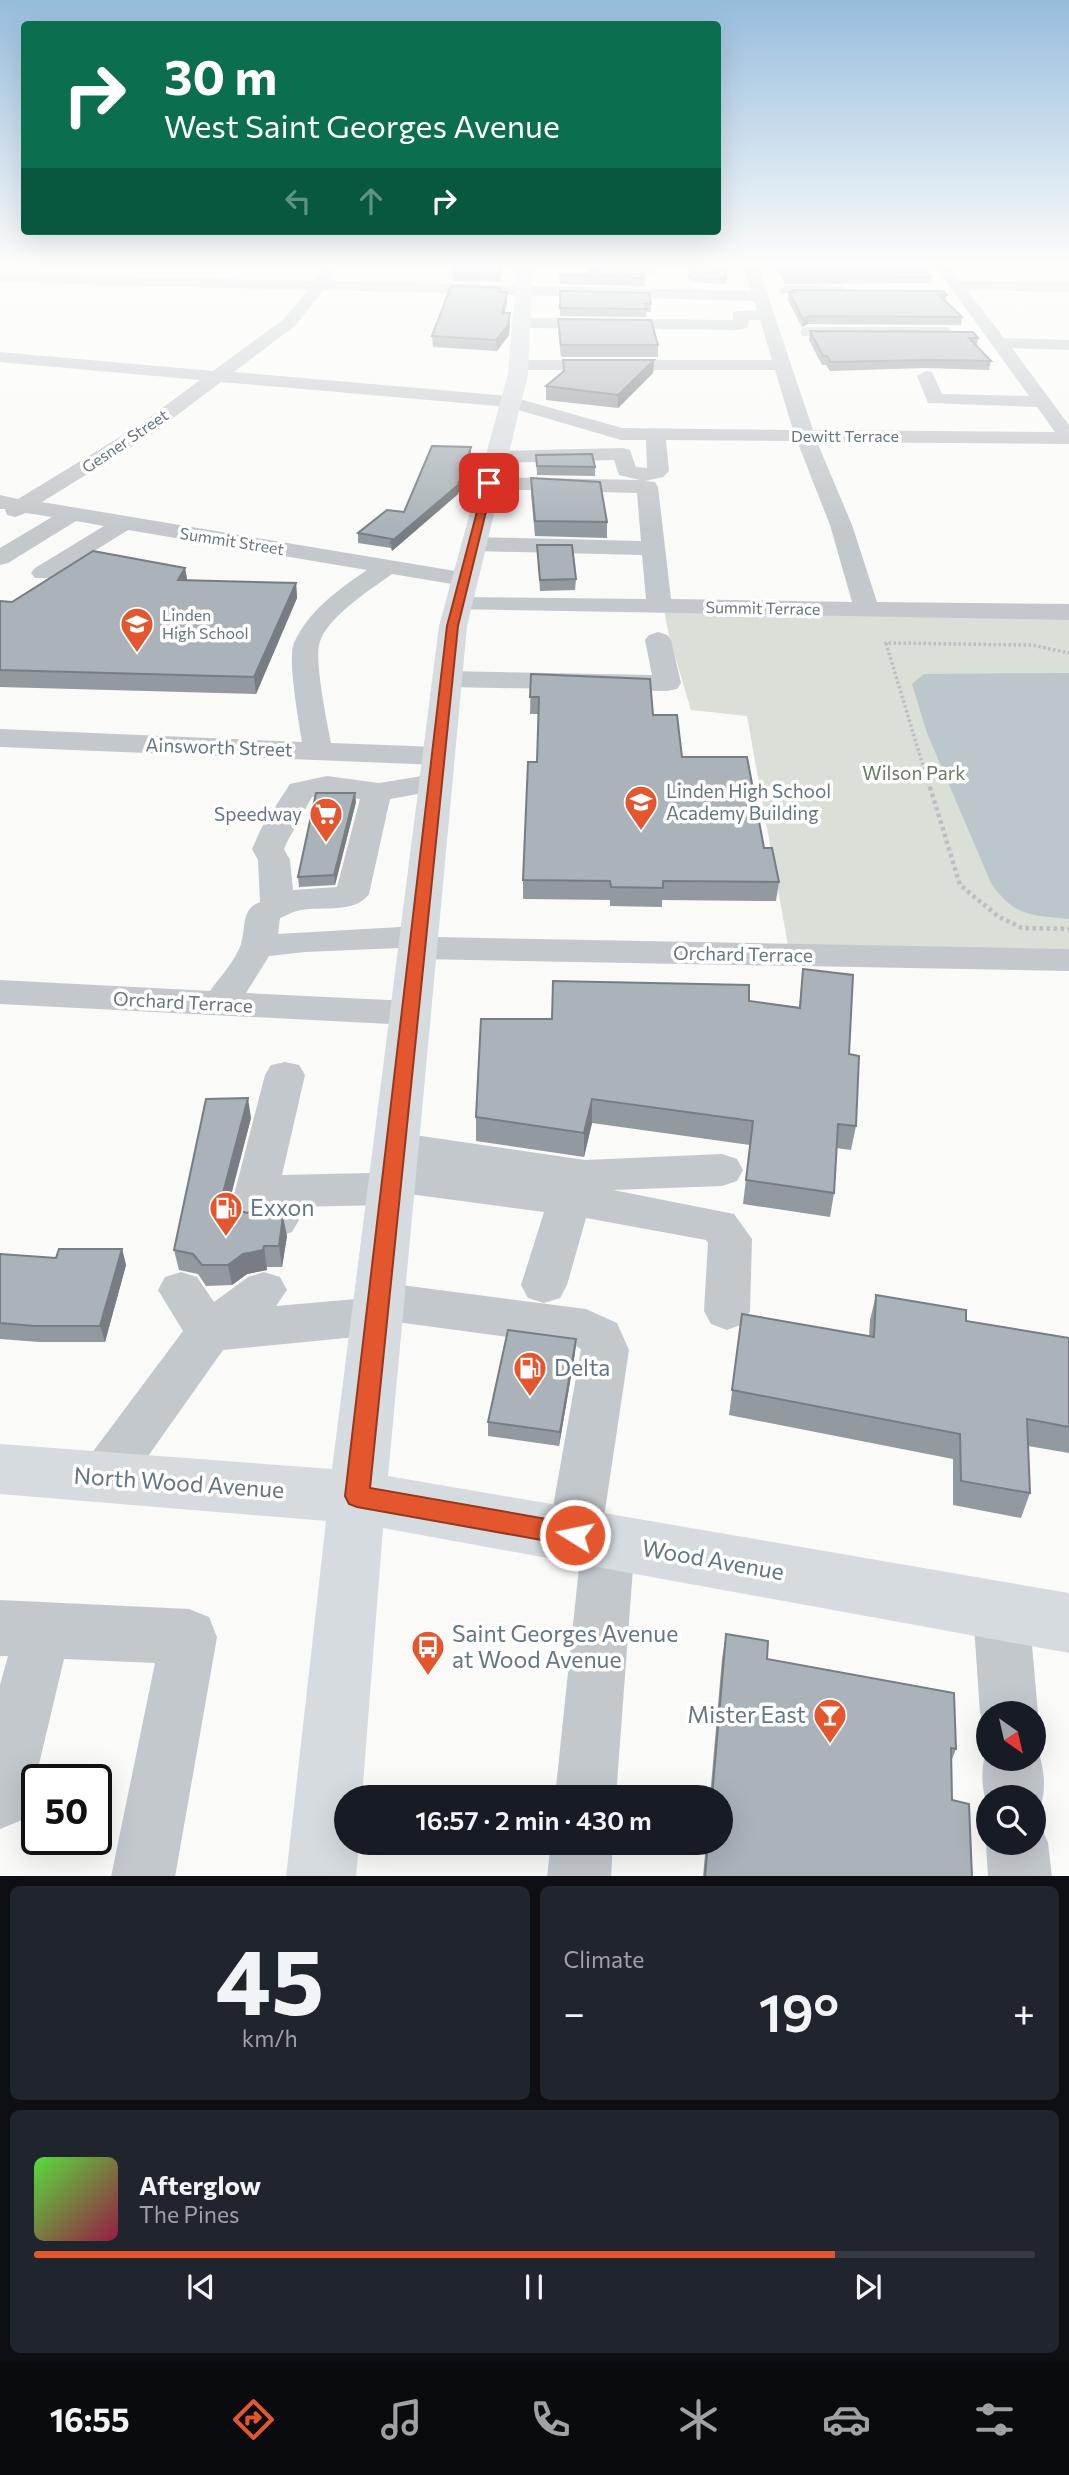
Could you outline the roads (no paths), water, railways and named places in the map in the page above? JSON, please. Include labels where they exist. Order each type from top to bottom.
[{"type":"main road","points":[[321,1876],[357,1496],[446,679],[458,604],[518,370],[519,354]]},
{"type":"main road","name":"North Wood Avenue","points":[[0,1469],[357,1496]]},
{"type":"main road","name":"Wood Avenue","points":[[357,1496],[1069,1623]]},
{"type":"street","name":"Gesner Street","points":[[0,519],[11,504],[112,453],[247,354]]},
{"type":"street","points":[[779,354],[805,436],[841,524],[867,609]]},
{"type":"street","points":[[1007,354],[1069,438]]},
{"type":"street","name":"Dewitt Terrace","points":[[0,357],[509,402],[622,444]]},
{"type":"street","points":[[518,370],[781,360]]},
{"type":"street","points":[[518,370],[639,378]]},
{"type":"street","points":[[926,376],[935,399],[1043,402]]},
{"type":"street","points":[[501,433],[528,433]]},
{"type":"street","name":"Dewitt Terrace","points":[[554,434],[622,444],[655,435],[1069,438]]},
{"type":"street","points":[[495,457],[622,444],[626,471],[632,474],[654,474],[659,471],[655,435]]},
{"type":"street","points":[[489,483],[647,487],[659,607]]},
{"type":"street","name":"Summit Street","points":[[11,504],[464,579]]},
{"type":"street","points":[[0,558],[73,514]]},
{"type":"street","points":[[43,573],[124,523]]},
{"type":"street","points":[[473,544],[653,548]]},
{"type":"street","points":[[318,751],[309,697],[306,645],[331,607],[388,566]]},
{"type":"street","name":"Summit Terrace","points":[[458,604],[1069,612]]},
{"type":"street","points":[[446,679],[667,683],[658,640]]},
{"type":"street","name":"Ainsworth Street","points":[[0,738],[318,751],[436,769]]},
{"type":"street","points":[[277,907],[274,860],[268,849],[301,790],[327,785],[379,792],[436,769]]},
{"type":"street","points":[[220,1004],[258,947],[264,912],[294,900],[352,894],[373,803],[379,792]]},
{"type":"street","name":"Orchard Terrace","points":[[258,947],[305,941],[417,942],[1069,960]]},
{"type":"street","name":"Orchard Terrace","points":[[0,992],[409,1013]]},
{"type":"street","points":[[285,1075],[258,1207],[392,1171],[584,1175],[722,1170]]},
{"type":"street","points":[[392,1171],[719,1226],[730,1240],[727,1311]]},
{"type":"street","points":[[544,1285],[570,1199]]},
{"type":"street","points":[[104,1477],[209,1332],[249,1289]]},
{"type":"street","points":[[181,1290],[209,1332]]},
{"type":"street","points":[[209,1332],[377,1309],[586,1328],[600,1337],[605,1350],[592,1538],[586,1785]]},
{"type":"street","points":[[1002,1611],[1008,1701]]},
{"type":"street","points":[[0,1798],[21,1629],[189,1637],[143,1876]]},
{"type":"street","points":[[579,1876],[581,1855]]},
{"type":"street","points":[[1018,1855],[1020,1876]]},
{"type":"place","name":"Linden High School","points":[[137,654]]},
{"type":"place","name":"Linden High School Academy Building","points":[[641,832]]},
{"type":"place","name":"Speedway","points":[[326,844]]},
{"type":"place","name":"Exxon","points":[[226,1238]]},
{"type":"place","name":"Delta","points":[[530,1398]]},
{"type":"place","name":"Saint Georges Avenue at Wood Avenue","points":[[428,1677]]},
{"type":"place","name":"Mister East","points":[[830,1745]]},
{"type":"park label","name":"Wilson Park","points":[[914,773]]}]
